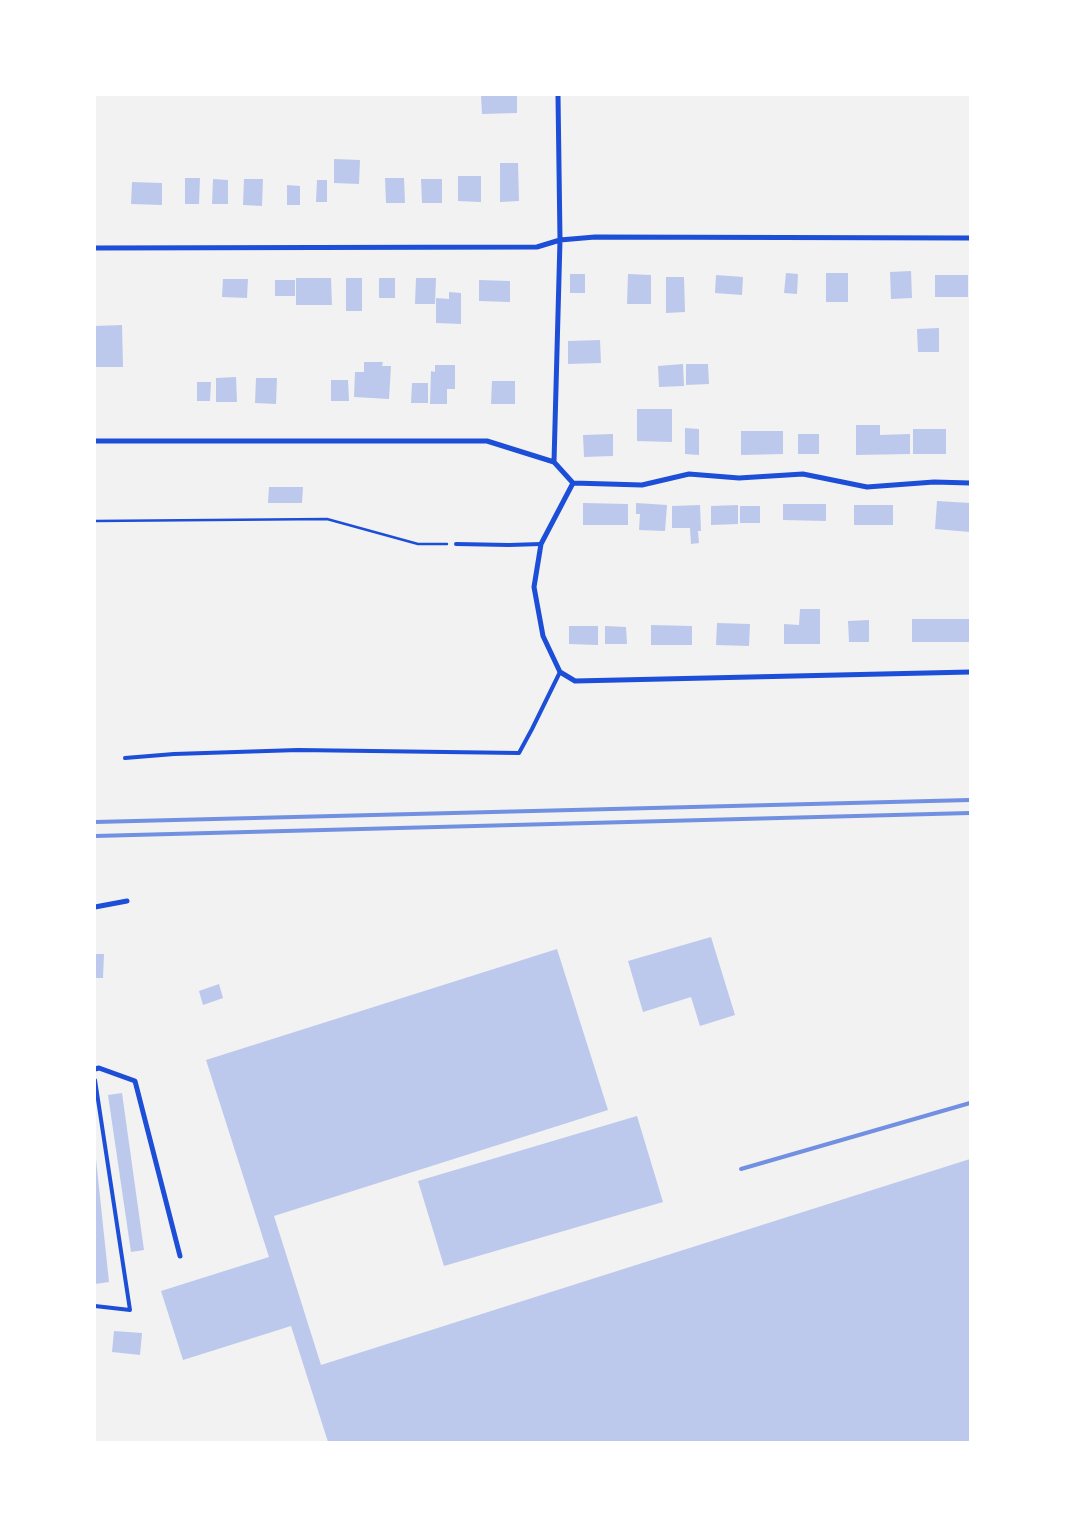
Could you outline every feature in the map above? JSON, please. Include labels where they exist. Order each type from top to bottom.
[{"type":"street","points":[[554,462],[560,240],[558,95]]},
{"type":"street","points":[[95,248],[537,247],[560,240],[595,237],[970,238]]},
{"type":"street","points":[[95,441],[487,441],[554,462],[573,483],[642,484],[689,474],[739,478],[803,474],[867,487],[934,482],[970,483]]},
{"type":"street","points":[[573,483],[541,544],[534,587],[543,636],[560,672],[575,681],[970,672]]},
{"type":"street","points":[[95,907],[127,901]]},
{"type":"street","points":[[95,1069],[98,1068],[134,1081],[180,1256]]},
{"type":"lane","points":[[456,544],[541,544]]},
{"type":"lane","points":[[125,758],[174,754],[298,750],[519,754],[560,672]]},
{"type":"lane","points":[[95,1080],[130,1310],[95,1306]]},
{"type":"path","points":[[95,521],[327,519],[418,544],[456,544]]},
{"type":"building","points":[[481,95],[517,95],[517,113],[482,114]]},
{"type":"building","points":[[334,159],[360,160],[359,184],[334,183]]},
{"type":"building","points":[[500,163],[518,163],[519,201],[500,202]]},
{"type":"building","points":[[458,176],[481,176],[481,202],[458,201]]},
{"type":"building","points":[[185,178],[200,178],[199,204],[185,204]]},
{"type":"building","points":[[385,178],[404,178],[405,203],[386,203]]},
{"type":"building","points":[[213,179],[228,180],[228,204],[212,204]]},
{"type":"building","points":[[244,179],[263,179],[262,206],[243,205]]},
{"type":"building","points":[[421,179],[442,179],[442,203],[422,203]]},
{"type":"building","points":[[317,180],[327,180],[327,202],[316,202]]},
{"type":"building","points":[[132,182],[162,183],[162,205],[131,204]]},
{"type":"building","points":[[287,185],[300,186],[300,205],[287,205]]},
{"type":"building","points":[[911,271],[912,298],[891,299],[890,272]]},
{"type":"building","points":[[786,273],[798,274],[797,294],[784,293]]},
{"type":"building","points":[[826,273],[848,273],[848,302],[826,302]]},
{"type":"building","points":[[570,274],[585,274],[585,293],[570,293]]},
{"type":"building","points":[[628,274],[651,275],[651,304],[627,304]]},
{"type":"building","points":[[716,275],[743,277],[742,295],[715,293]]},
{"type":"building","points":[[935,275],[968,275],[968,297],[935,297]]},
{"type":"building","points":[[666,277],[684,277],[685,312],[666,313]]},
{"type":"building","points":[[296,278],[331,278],[332,305],[296,305]]},
{"type":"building","points":[[346,278],[362,278],[362,311],[346,311]]},
{"type":"building","points":[[379,278],[395,278],[395,298],[379,298]]},
{"type":"building","points":[[416,278],[436,278],[435,304],[415,304]]},
{"type":"building","points":[[223,279],[248,279],[247,298],[222,297]]},
{"type":"building","points":[[275,280],[295,280],[295,296],[275,296]]},
{"type":"building","points":[[479,280],[510,281],[510,302],[479,301]]},
{"type":"building","points":[[449,292],[461,293],[461,324],[436,323],[436,298],[449,299]]},
{"type":"building","points":[[122,325],[123,367],[95,367],[95,326]]},
{"type":"building","points":[[939,328],[939,352],[918,352],[917,329]]},
{"type":"building","points":[[600,340],[601,363],[568,364],[568,341]]},
{"type":"building","points":[[364,362],[383,362],[382,366],[391,366],[389,399],[354,397],[355,372],[364,372]]},
{"type":"building","points":[[683,364],[684,386],[659,387],[658,366]]},
{"type":"building","points":[[686,364],[708,364],[709,384],[686,385]]},
{"type":"building","points":[[435,365],[455,365],[455,389],[447,389],[447,404],[430,404],[431,371],[435,372]]},
{"type":"building","points":[[236,377],[237,402],[216,402],[216,378]]},
{"type":"building","points":[[256,378],[277,378],[276,404],[255,403]]},
{"type":"building","points":[[331,380],[348,380],[349,401],[331,401]]},
{"type":"building","points":[[492,381],[515,381],[515,404],[491,404]]},
{"type":"building","points":[[197,382],[211,382],[210,401],[197,401]]},
{"type":"building","points":[[412,383],[428,383],[428,403],[411,403]]},
{"type":"building","points":[[637,409],[672,409],[672,442],[637,441]]},
{"type":"building","points":[[856,425],[880,425],[880,435],[910,434],[910,454],[856,455]]},
{"type":"building","points":[[685,428],[699,429],[699,455],[685,454]]},
{"type":"building","points":[[913,429],[946,429],[946,454],[913,454]]},
{"type":"building","points":[[741,431],[783,431],[783,454],[741,455]]},
{"type":"building","points":[[613,434],[613,456],[584,457],[583,435]]},
{"type":"building","points":[[798,434],[819,434],[819,454],[798,454]]},
{"type":"building","points":[[269,487],[303,487],[302,503],[268,503]]},
{"type":"building","points":[[937,501],[970,503],[970,532],[935,529]]},
{"type":"building","points":[[583,503],[628,504],[628,525],[583,525]]},
{"type":"building","points":[[636,503],[667,505],[665,531],[639,530],[640,514],[636,514]]},
{"type":"building","points":[[783,504],[826,504],[826,521],[783,520]]},
{"type":"building","points":[[700,505],[701,531],[698,531],[699,543],[691,544],[690,528],[672,528],[672,506]]},
{"type":"building","points":[[738,505],[738,524],[711,525],[711,506]]},
{"type":"building","points":[[854,505],[893,505],[893,525],[854,525]]},
{"type":"building","points":[[740,506],[760,506],[760,523],[740,523]]},
{"type":"building","points":[[800,609],[820,609],[820,644],[784,644],[784,624],[799,625]]},
{"type":"building","points":[[912,619],[970,619],[970,642],[912,642]]},
{"type":"building","points":[[869,620],[869,642],[849,642],[848,621]]},
{"type":"building","points":[[717,623],[750,624],[749,646],[716,645]]},
{"type":"building","points":[[651,625],[692,626],[692,645],[651,645]]},
{"type":"building","points":[[569,626],[598,626],[598,645],[569,644]]},
{"type":"building","points":[[605,626],[626,627],[627,644],[605,644]]},
{"type":"building","points":[[711,937],[735,1015],[700,1026],[691,997],[643,1012],[628,961]]},
{"type":"building","points":[[557,949],[608,1110],[274,1216],[321,1365],[970,1159],[970,1442],[328,1442],[291,1326],[183,1360],[161,1291],[269,1257],[206,1060]]},
{"type":"building","points":[[95,954],[104,954],[103,978],[95,978]]},
{"type":"building","points":[[219,984],[223,998],[203,1005],[199,991]]},
{"type":"building","points":[[122,1093],[144,1250],[131,1252],[108,1095]]},
{"type":"building","points":[[637,1116],[663,1202],[444,1266],[418,1181]]},
{"type":"building","points":[[95,1159],[109,1282],[95,1284]]},
{"type":"building","points":[[114,1331],[142,1333],[140,1355],[112,1352]]},
{"type":"railway","points":[[95,822],[970,800]]},
{"type":"railway","points":[[95,836],[970,813]]},
{"type":"railway","points":[[741,1169],[970,1103]]}]
